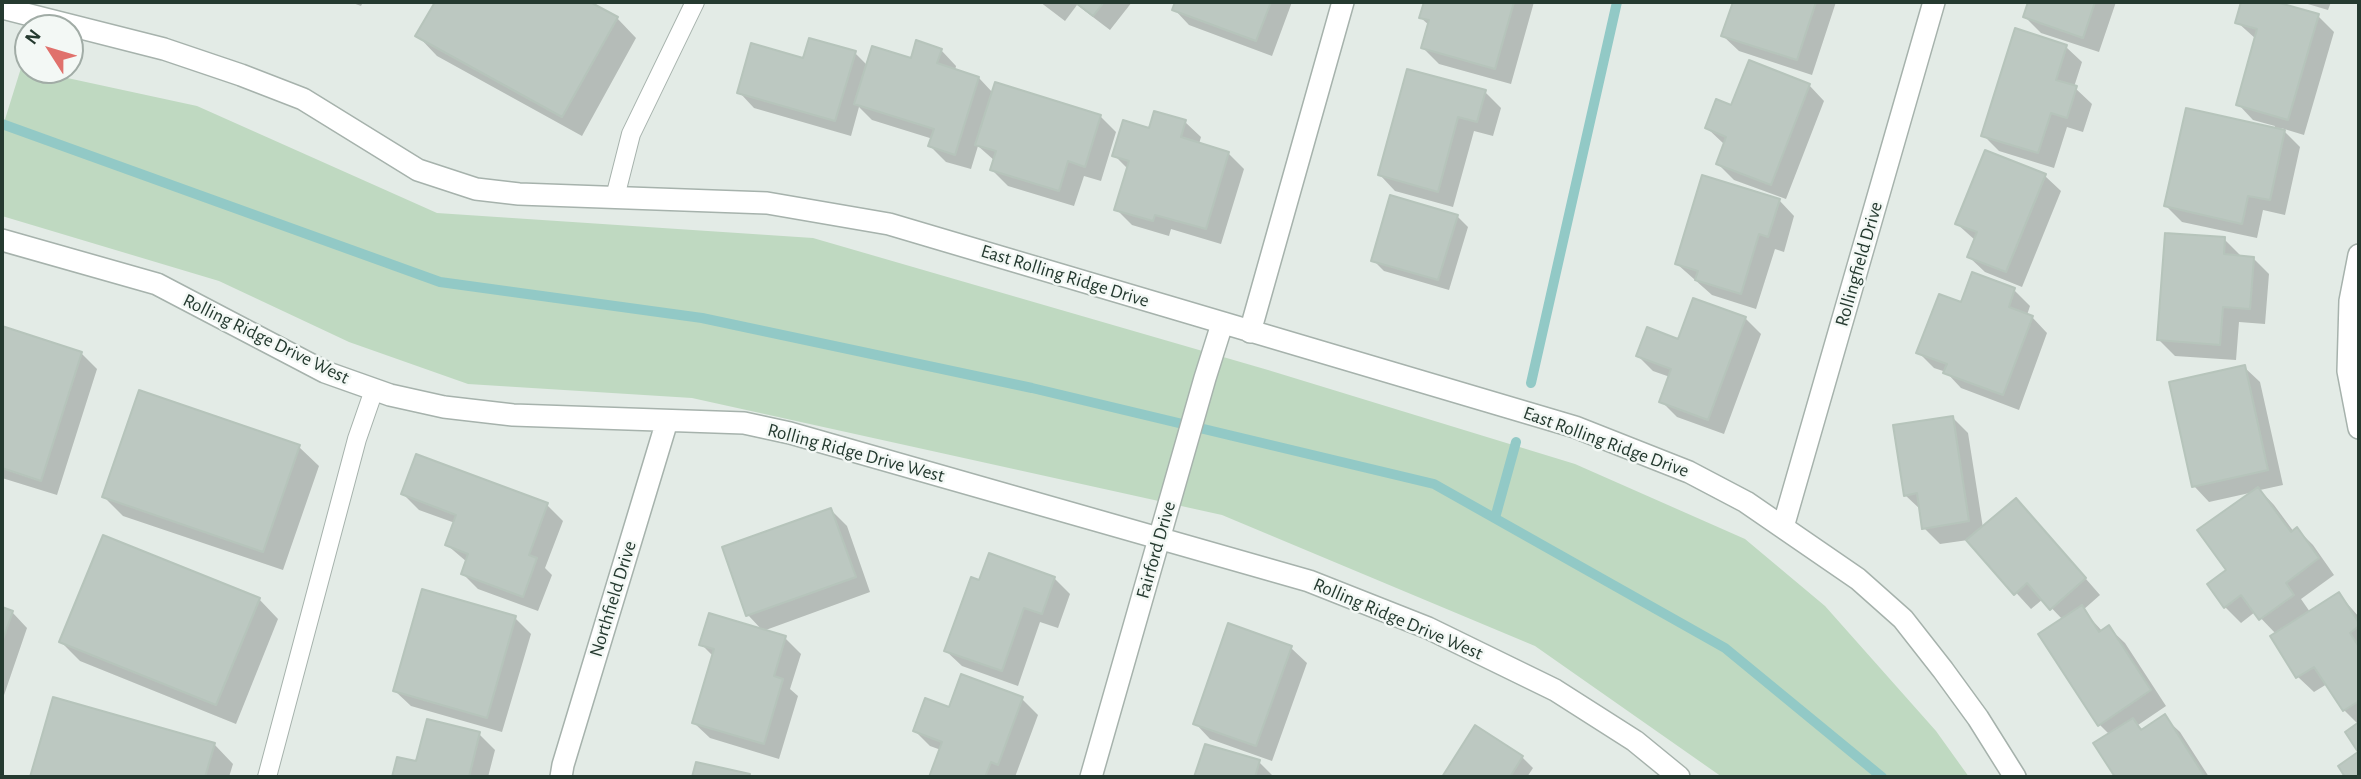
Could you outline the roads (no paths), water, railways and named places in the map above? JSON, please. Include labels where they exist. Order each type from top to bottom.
[{"type":"street","points":[[1250,332],[1343,2]]},
{"type":"street","name":"Rollingfield Drive","points":[[1783,527],[1934,2]]},
{"type":"street","name":"East Rolling Ridge Drive","points":[[2,8],[164,48],[241,75],[303,99],[418,170],[476,189],[519,194],[767,203],[890,224],[1575,427],[1689,471],[1746,502],[1858,579],[1903,619],[1979,718],[2015,777]]},
{"type":"street","name":"Rolling Ridge Drive West","points":[[2,240],[157,284],[325,373],[390,395],[458,409],[513,415],[744,423],[790,433],[1309,581],[1428,628],[1555,690],[1635,741],[1679,777]]},
{"type":"street","points":[[2359,255],[2350,301],[2348,371],[2359,428]]},
{"type":"street","name":"Fairford Drive","points":[[1091,777],[1205,378],[1223,324]]},
{"type":"street","name":"Northfield Drive","points":[[561,777],[667,421]]},
{"type":"lane","points":[[615,197],[631,134],[695,2]]},
{"type":"lane","points":[[267,777],[357,439],[374,390]]},
{"type":"waterway","points":[[1531,383],[1617,2]]},
{"type":"waterway","points":[[2,124],[440,282],[702,318],[1032,388],[1434,484],[1725,648],[1882,777]]},
{"type":"waterway","points":[[1495,518],[1516,442]]}]
